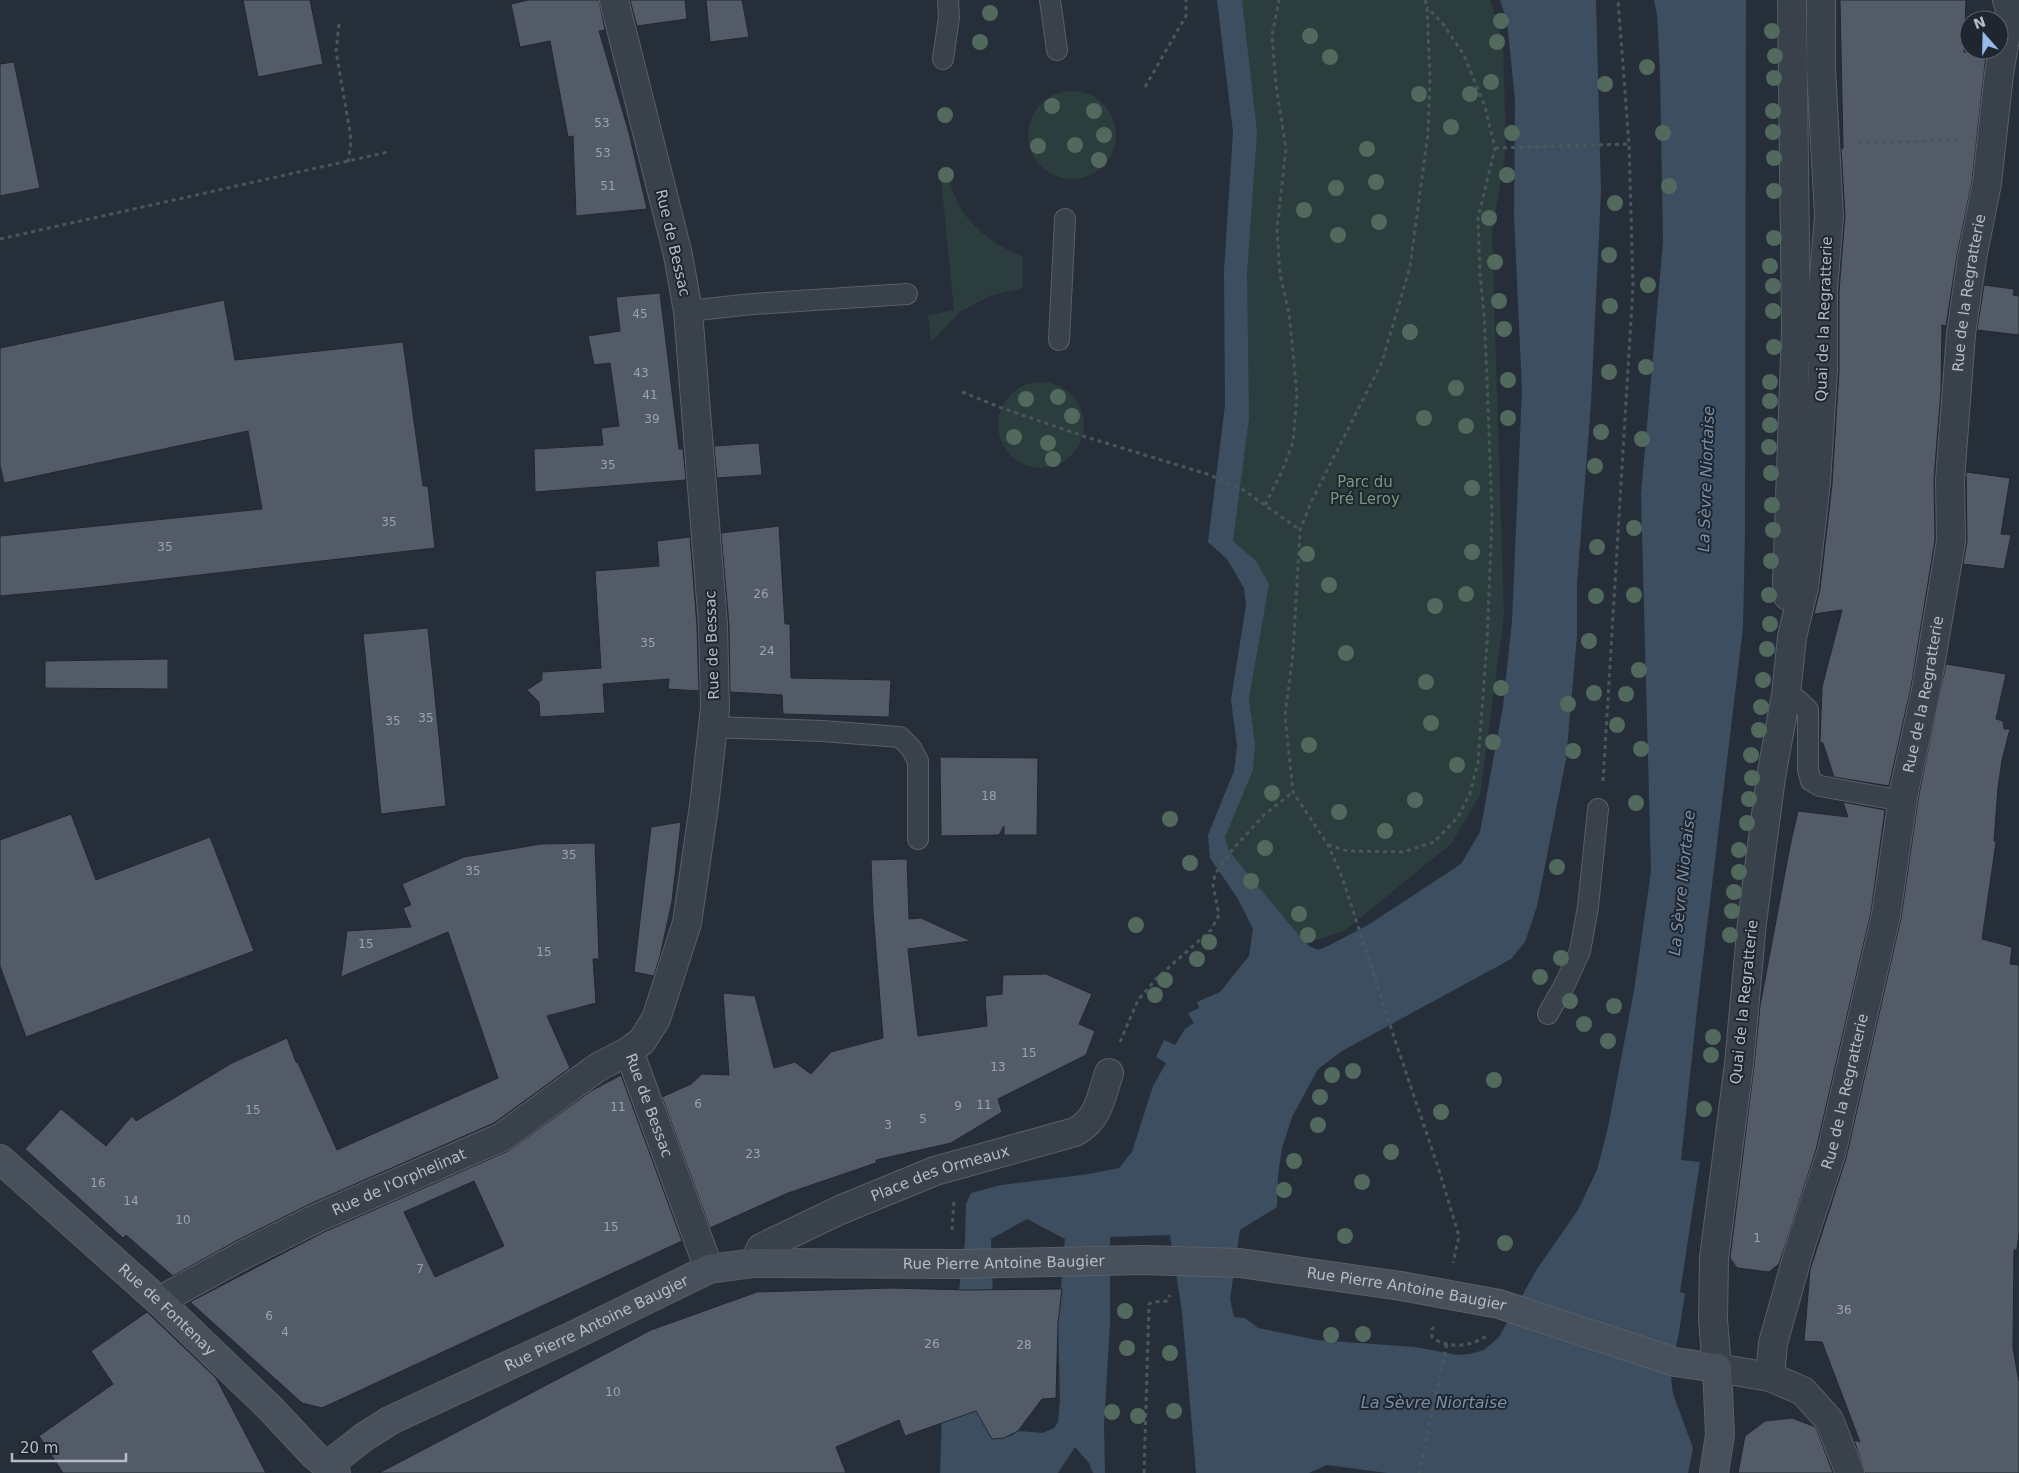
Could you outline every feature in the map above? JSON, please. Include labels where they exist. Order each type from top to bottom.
[{"type":"street","name":"Rue de Bessac","points":[[614,0],[678,255],[688,311],[713,625],[715,708],[687,923],[656,1019],[642,1042],[629,1051],[709,1269]]},
{"type":"street","name":"Quai de la Regratterie","points":[[1792,0],[1796,328],[1787,584],[1792,636]]},
{"type":"street","name":"Quai de la Regratterie","points":[[1717,1368],[1713,1320],[1714,1258],[1739,1064],[1752,922],[1771,777],[1786,695],[1792,636],[1804,587],[1816,482],[1823,370],[1823,290],[1829,216],[1821,69],[1821,0]]},
{"type":"street","name":"Rue de la Regratterie","points":[[1770,1377],[1774,1343],[1801,1244],[1833,1145],[1886,915],[1902,801],[1926,690],[1951,541],[1950,480],[1961,334],[1972,258],[1986,183],[1998,74],[2010,9],[2007,0]]},
{"type":"street","name":"Rue de l'Orphelinat","points":[[159,1301],[242,1255],[317,1218],[502,1137],[598,1067],[629,1051]]},
{"type":"street","name":"Place des Ormeaux","points":[[754,1264],[761,1248],[840,1210],[935,1171],[1075,1132],[1087,1126],[1095,1115],[1109,1073]]},
{"type":"street","name":"Rue de Fontenay","points":[[0,1159],[159,1301],[270,1408],[314,1455],[332,1469]]},
{"type":"street","name":"Rue Pierre Antoine Baugier","points":[[332,1469],[364,1437],[391,1420],[568,1338],[709,1269],[754,1264],[961,1264],[1144,1260],[1240,1263],[1448,1293],[1514,1309],[1674,1362],[1717,1368]]},
{"type":"street","points":[[1714,1473],[1720,1435],[1717,1368],[1770,1377],[1803,1391],[1829,1420],[1850,1473]]},
{"type":"lane","points":[[944,59],[949,17],[948,0]]},
{"type":"lane","points":[[1050,0],[1056,50]]},
{"type":"lane","points":[[1059,340],[1065,219]]},
{"type":"lane","points":[[688,311],[752,304],[907,294]]},
{"type":"lane","points":[[1786,695],[1799,701],[1808,710],[1808,770],[1811,781],[1820,786],[1902,801]]},
{"type":"lane","points":[[713,727],[822,731],[900,737],[911,748],[918,761],[918,839]]},
{"type":"lane","points":[[1548,1014],[1565,984],[1580,951],[1588,907],[1598,809]]},
{"type":"path","points":[[1145,87],[1186,16],[1186,0]]},
{"type":"path","points":[[1265,505],[1281,473],[1292,443],[1297,394],[1289,312],[1280,275],[1277,229],[1286,149],[1276,86],[1272,36],[1279,0]]},
{"type":"path","points":[[1425,0],[1430,78],[1428,133],[1410,267],[1382,362],[1312,500],[1300,530],[1293,653],[1285,716],[1293,792],[1328,845],[1342,877],[1459,1236],[1452,1272]]},
{"type":"path","points":[[1426,6],[1429,0]]},
{"type":"path","points":[[1598,809],[1603,781],[1633,286],[1629,144],[1618,0]]},
{"type":"path","points":[[1328,845],[1348,851],[1403,852],[1434,842],[1458,817],[1470,793],[1479,752],[1487,643],[1492,516],[1487,369],[1478,218],[1497,148],[1485,107],[1464,55],[1443,24],[1426,6]]},
{"type":"path","points":[[339,24],[336,51],[350,132],[351,142],[348,162]]},
{"type":"path","points":[[1825,144],[1964,140]]},
{"type":"path","points":[[1497,148],[1629,144]]},
{"type":"path","points":[[0,239],[388,152]]},
{"type":"path","points":[[962,392],[1083,436],[1207,474],[1242,489],[1300,530]]},
{"type":"path","points":[[1109,1073],[1138,1000],[1157,978],[1211,930],[1218,915],[1214,885],[1215,874],[1233,849],[1264,815],[1293,792]]},
{"type":"path","points":[[952,1235],[954,1210]]},
{"type":"path","points":[[1144,1473],[1149,1304]]},
{"type":"path","points":[[1432,1336],[1437,1341],[1464,1345],[1480,1341],[1490,1332]]},
{"type":"path","points":[[1419,1473],[1447,1343]]},
{"type":"green space","name":"Parc du Pré Leroy","points":[[1238,0],[1490,0],[1503,42],[1506,148],[1492,234],[1504,616],[1480,795],[1451,844],[1344,931],[1275,953],[1218,851],[1239,787],[1238,714],[1263,582],[1225,540]]},
{"type":"green space","points":[[1072,91],[1089,95],[1103,104],[1112,118],[1116,135],[1112,152],[1103,166],[1089,175],[1072,179],[1055,175],[1041,166],[1032,152],[1028,135],[1032,118],[1041,104],[1055,95]]},
{"type":"green space","points":[[948,168],[956,198],[972,223],[995,242],[1023,257],[1023,288],[992,295],[961,311],[931,342],[928,315],[954,310],[940,169]]},
{"type":"green space","points":[[1041,382],[1065,389],[1077,401],[1084,425],[1077,449],[1065,461],[1041,468],[1017,461],[1005,449],[998,425],[1005,401],[1017,389]]},
{"type":"water","name":"La Sèvre Niortaise","points":[[1217,0],[1242,0],[1257,132],[1247,274],[1249,418],[1233,541],[1256,561],[1269,584],[1249,698],[1255,745],[1253,770],[1225,837],[1229,851],[1296,932],[1309,946],[1318,950],[1368,925],[1461,864],[1480,832],[1503,706],[1512,621],[1522,390],[1514,216],[1515,100],[1507,21],[1500,0],[1596,0],[1601,190],[1591,403],[1577,584],[1577,636],[1566,759],[1537,906],[1525,942],[1511,959],[1342,1051],[1318,1069],[1292,1117],[1282,1148],[1278,1175],[1277,1207],[1240,1230],[1230,1299],[1234,1317],[1245,1318],[1258,1328],[1317,1340],[1415,1347],[1457,1355],[1470,1354],[1484,1350],[1499,1337],[1537,1269],[1578,1210],[1597,1170],[1608,1127],[1634,991],[1651,871],[1641,494],[1663,242],[1660,72],[1657,15],[1654,0],[1746,0],[1745,532],[1743,628],[1698,1001],[1681,1160],[1700,1162],[1680,1292],[1685,1294],[1678,1338],[1670,1369],[1673,1394],[1693,1448],[1688,1473],[1387,1473],[1327,1465],[1309,1473],[1196,1473],[1182,1312],[1170,1235],[1110,1237],[1110,1324],[1104,1425],[1105,1473],[1093,1473],[1089,1463],[1075,1447],[1058,1473],[940,1473],[943,1385],[959,1290],[965,1241],[966,1204],[971,1193],[1001,1185],[1089,1174],[1119,1168],[1132,1152],[1153,1086],[1166,1063],[1156,1057],[1164,1040],[1175,1045],[1185,1029],[1194,1023],[1188,1013],[1199,1008],[1197,1002],[1220,992],[1249,956],[1253,929],[1238,899],[1210,858],[1208,835],[1234,771],[1237,746],[1231,700],[1246,605],[1244,588],[1227,559],[1208,542],[1225,405],[1224,270],[1233,132]],"holes":[[[1027,1219],[1065,1239],[1058,1323],[1060,1400],[1058,1422],[1054,1428],[1043,1433],[1018,1431],[1011,1436],[998,1438],[991,1239]]]},
{"type":"building","points":[[243,0],[310,0],[323,64],[258,77]]},
{"type":"building","points":[[528,0],[599,0],[605,30],[599,31],[629,133],[647,209],[576,216],[573,136],[568,137],[550,41],[520,47],[511,4]]},
{"type":"building","points":[[630,0],[685,0],[687,19],[637,26]]},
{"type":"building","points":[[706,0],[742,0],[749,37],[710,42]]},
{"type":"building","points":[[1840,0],[1966,0],[1966,10],[1959,10],[1959,60],[1985,60],[1972,181],[1957,255],[1946,326],[1942,325],[1941,390],[1934,479],[1935,540],[1911,687],[1889,786],[1834,777],[1823,743],[1820,742],[1822,687],[1842,610],[1814,614],[1820,589],[1832,484],[1839,371],[1839,291],[1845,215],[1841,149],[1843,148]]},
{"type":"building","points":[[14,62],[40,188],[0,196],[0,64]]},
{"type":"building","points":[[1984,285],[2014,289],[2013,295],[2019,296],[2019,335],[1977,330]]},
{"type":"building","points":[[660,293],[679,449],[683,449],[686,480],[535,492],[534,449],[603,445],[601,428],[619,426],[610,363],[594,365],[588,336],[620,331],[616,297]]},
{"type":"building","points":[[224,300],[235,360],[403,342],[423,486],[428,486],[435,548],[0,596],[0,536],[262,509],[248,431],[4,483],[0,465],[0,348]]},
{"type":"building","points":[[759,443],[762,475],[717,478],[714,446]]},
{"type":"building","points":[[1966,472],[2010,478],[2001,534],[2011,535],[2004,569],[1963,564],[1967,541]]},
{"type":"building","points":[[779,526],[785,624],[790,624],[791,678],[891,680],[889,717],[783,714],[782,695],[730,692],[729,625],[721,533]]},
{"type":"building","points":[[690,537],[697,626],[699,691],[668,689],[669,679],[603,684],[605,713],[540,717],[539,702],[527,690],[542,680],[542,672],[601,668],[595,571],[659,566],[657,541]]},
{"type":"building","points":[[428,628],[446,806],[381,814],[363,634]]},
{"type":"building","points":[[168,659],[168,689],[45,688],[45,661]]},
{"type":"building","points":[[1946,664],[2006,674],[1996,719],[2003,721],[2004,729],[2010,729],[2002,760],[1998,788],[1994,841],[1996,842],[1982,939],[2012,947],[2010,964],[2019,965],[2019,1232],[2017,1250],[2014,1250],[2013,1348],[2019,1382],[2019,1473],[1865,1473],[1854,1440],[1860,1442],[1822,1342],[1804,1341],[1810,1270],[1846,1158],[1901,918],[1919,794]]},
{"type":"building","points":[[940,757],[1038,758],[1037,835],[1004,835],[1004,826],[999,835],[941,836]]},
{"type":"building","points":[[1843,802],[1885,810],[1871,912],[1816,1150],[1779,1264],[1769,1272],[1737,1268],[1730,1258],[1760,1006],[1790,846],[1798,811],[1848,817]]},
{"type":"building","points":[[71,814],[96,880],[210,837],[254,951],[26,1037],[0,966],[0,840]]},
{"type":"building","points":[[681,822],[672,901],[654,976],[634,972],[651,827]]},
{"type":"building","points":[[595,843],[599,959],[593,959],[596,1003],[547,1016],[570,1068],[494,1123],[310,1204],[236,1241],[173,1276],[126,1235],[123,1238],[25,1149],[61,1109],[106,1146],[132,1116],[136,1121],[232,1063],[287,1038],[296,1062],[337,1150],[498,1078],[448,932],[341,977],[347,931],[411,927],[403,908],[411,905],[402,884],[464,857],[541,844]]},
{"type":"building","points":[[907,859],[909,919],[921,918],[971,941],[908,949],[918,1036],[987,1026],[985,996],[1002,994],[1003,975],[1046,974],[1092,994],[1079,1024],[1095,1031],[1086,1055],[998,1099],[1002,1112],[951,1143],[876,1160],[876,1163],[788,1193],[710,1228],[662,1097],[691,1084],[702,1074],[729,1075],[723,993],[755,996],[774,1068],[795,1062],[811,1074],[831,1052],[883,1038],[873,912],[871,860]]},
{"type":"building","points":[[621,1075],[682,1241],[322,1408],[302,1403],[190,1302],[324,1232],[508,1151],[591,1091]],"holes":[[[474,1181],[504,1246],[435,1277],[404,1212]]]},
{"type":"building","points":[[891,1288],[967,1290],[1062,1289],[1058,1323],[1056,1398],[1042,1399],[1018,1431],[1004,1438],[992,1439],[976,1411],[905,1436],[899,1420],[836,1447],[846,1473],[379,1473],[651,1330],[757,1292]]},
{"type":"building","points":[[147,1312],[216,1378],[266,1473],[63,1473],[39,1436],[113,1384],[91,1351]]},
{"type":"building","points":[[1792,1418],[1816,1428],[1833,1473],[1738,1473],[1745,1436],[1765,1421]]}]
